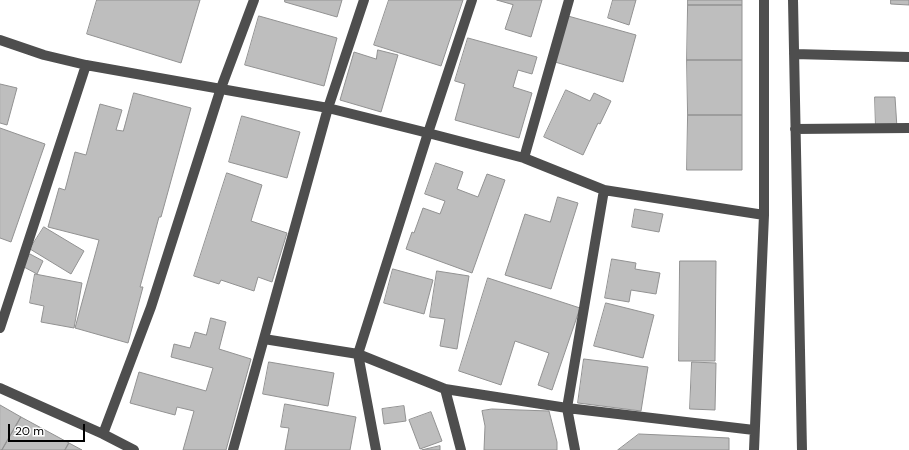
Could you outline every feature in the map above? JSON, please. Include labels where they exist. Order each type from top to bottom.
[{"type":"street","points":[[103,434],[151,307],[221,88],[254,0]]},
{"type":"street","points":[[233,450],[328,108],[364,0]]},
{"type":"street","points":[[376,450],[358,354],[472,0]]},
{"type":"street","points":[[524,158],[570,0]]},
{"type":"street","points":[[754,450],[764,215],[764,0]]},
{"type":"street","points":[[794,0],[802,450]]},
{"type":"street","points":[[0,40],[44,55],[86,65],[328,108],[524,158],[604,190],[764,215]]},
{"type":"street","points":[[794,54],[909,57]]},
{"type":"street","points":[[0,328],[86,65]]},
{"type":"street","points":[[796,129],[909,128]]},
{"type":"street","points":[[575,450],[567,408],[604,190]]},
{"type":"street","points":[[264,339],[358,354],[444,389],[567,408],[754,430]]},
{"type":"street","points":[[0,388],[103,434],[134,450]]},
{"type":"street","points":[[444,389],[461,450]]},
{"type":"building","points":[[97,0],[200,0],[181,63],[87,34]]},
{"type":"building","points":[[285,0],[342,0],[337,17],[285,2]]},
{"type":"building","points":[[389,0],[463,0],[441,66],[374,45]]},
{"type":"building","points":[[497,0],[542,0],[531,37],[505,29],[513,5]]},
{"type":"building","points":[[613,0],[636,0],[629,25],[608,18]]},
{"type":"building","points":[[688,0],[742,0],[742,5],[688,5]]},
{"type":"building","points":[[891,0],[909,0],[909,5],[891,4]]},
{"type":"building","points":[[688,5],[742,5],[742,60],[687,60]]},
{"type":"building","points":[[259,16],[337,38],[324,86],[245,65]]},
{"type":"building","points":[[568,16],[636,35],[623,82],[555,62]]},
{"type":"building","points":[[468,38],[537,57],[532,74],[518,70],[513,87],[532,93],[519,138],[455,120],[465,84],[455,81]]},
{"type":"building","points":[[378,50],[398,55],[381,112],[340,100],[354,52],[376,59]]},
{"type":"building","points":[[687,60],[742,60],[742,115],[688,115]]},
{"type":"building","points":[[0,84],[17,88],[7,125],[0,123]]},
{"type":"building","points":[[566,90],[590,101],[594,93],[611,101],[600,124],[598,123],[583,155],[544,137]]},
{"type":"building","points":[[134,93],[191,108],[140,287],[143,287],[128,343],[75,328],[99,240],[48,227],[59,188],[65,190],[75,152],[86,155],[100,104],[122,110],[116,130],[123,131]]},
{"type":"building","points":[[875,97],[895,97],[897,128],[876,129]]},
{"type":"building","points":[[688,115],[742,115],[742,170],[687,170]]},
{"type":"building","points":[[242,116],[300,132],[287,178],[229,162]]},
{"type":"building","points":[[0,128],[45,144],[11,242],[0,238]]},
{"type":"building","points":[[436,163],[463,172],[457,189],[478,197],[487,174],[505,180],[472,273],[406,249],[412,232],[414,233],[423,208],[440,214],[445,201],[425,194]]},
{"type":"building","points":[[227,173],[262,185],[251,221],[287,233],[272,282],[258,277],[254,291],[221,280],[219,284],[194,276]]},
{"type":"building","points":[[558,197],[578,203],[551,289],[505,275],[525,214],[550,222]]},
{"type":"building","points":[[635,209],[663,214],[659,232],[632,227]]},
{"type":"building","points":[[44,227],[84,251],[71,274],[30,249]]},
{"type":"building","points":[[30,254],[43,261],[37,274],[24,267]]},
{"type":"building","points":[[612,259],[636,263],[635,269],[660,273],[656,294],[631,290],[629,302],[605,298]]},
{"type":"building","points":[[680,261],[716,261],[715,361],[679,361]]},
{"type":"building","points":[[393,269],[433,280],[424,314],[384,303]]},
{"type":"building","points":[[437,271],[469,276],[457,349],[440,346],[445,319],[430,317]]},
{"type":"building","points":[[35,274],[82,283],[74,328],[41,322],[44,306],[30,303]]},
{"type":"building","points":[[488,278],[580,308],[552,390],[538,385],[549,353],[515,341],[501,385],[459,371]]},
{"type":"building","points":[[606,303],[654,315],[643,358],[594,346]]},
{"type":"building","points":[[211,318],[226,322],[219,349],[251,359],[226,450],[183,450],[194,411],[177,407],[175,415],[130,403],[139,372],[206,391],[213,368],[171,357],[174,344],[190,348],[195,332],[206,335]]},
{"type":"building","points":[[584,359],[648,367],[641,411],[578,403]]},
{"type":"building","points":[[269,362],[334,373],[328,406],[263,394]]},
{"type":"building","points":[[692,362],[716,363],[715,410],[690,409]]},
{"type":"building","points":[[285,404],[356,417],[350,450],[285,450],[289,428],[281,427]]},
{"type":"building","points":[[0,405],[21,417],[2,450],[0,450]]},
{"type":"building","points":[[404,406],[406,421],[384,424],[382,409]]},
{"type":"building","points":[[492,409],[549,411],[557,442],[557,450],[484,450],[485,426],[482,411]]},
{"type":"building","points":[[431,412],[442,441],[420,449],[409,420]]},
{"type":"building","points":[[21,417],[69,443],[65,450],[2,450]]},
{"type":"building","points":[[639,434],[729,438],[729,450],[618,450]]},
{"type":"building","points":[[69,443],[82,450],[65,450]]},
{"type":"building","points":[[440,446],[440,450],[422,450]]}]
